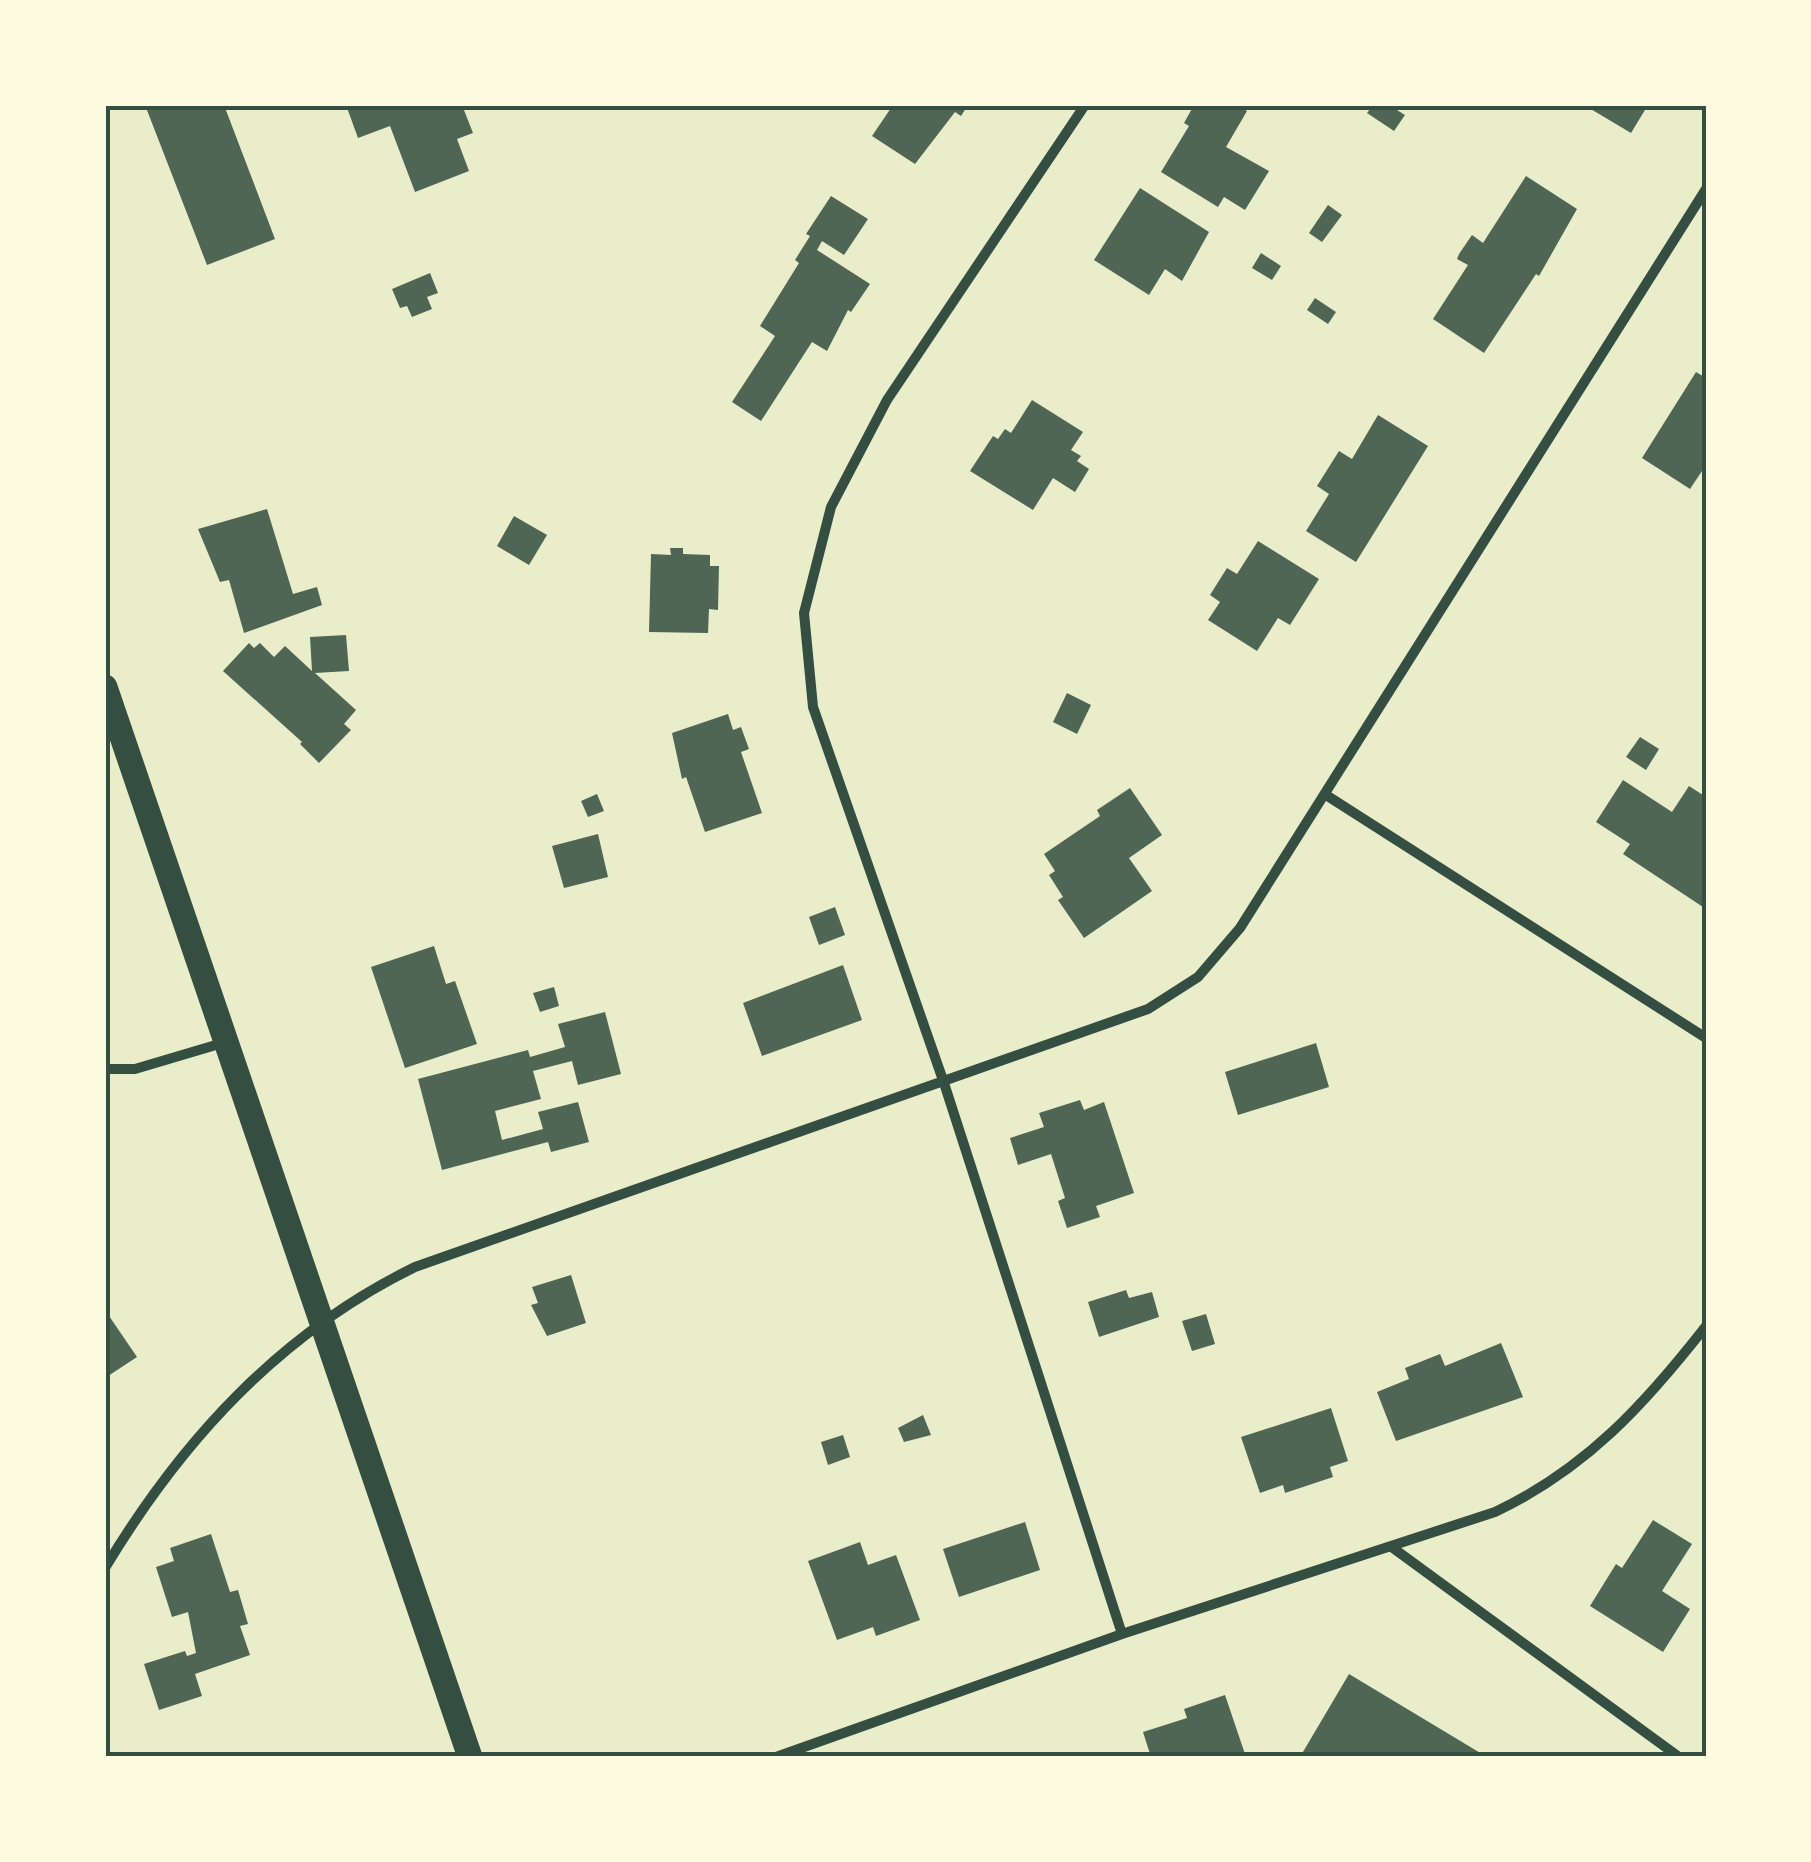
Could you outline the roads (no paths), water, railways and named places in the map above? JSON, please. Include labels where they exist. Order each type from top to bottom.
[{"type":"main road","points":[[105,687],[470,1757]]},
{"type":"street","points":[[1085,105],[886,400],[831,507],[804,613],[813,707],[944,1083],[1122,1634]]},
{"type":"street","points":[[105,1568],[146,1504],[208,1423],[289,1344],[322,1319],[415,1267],[1148,1009],[1198,977],[1240,928],[1326,796],[1706,189]]},
{"type":"street","points":[[1326,796],[1706,1038]]},
{"type":"street","points":[[105,1069],[135,1069],[227,1042]]},
{"type":"street","points":[[776,1757],[1122,1634],[1495,1512],[1542,1490],[1574,1467],[1646,1403],[1706,1326]]},
{"type":"street","points":[[1393,1548],[1679,1757]]}]
